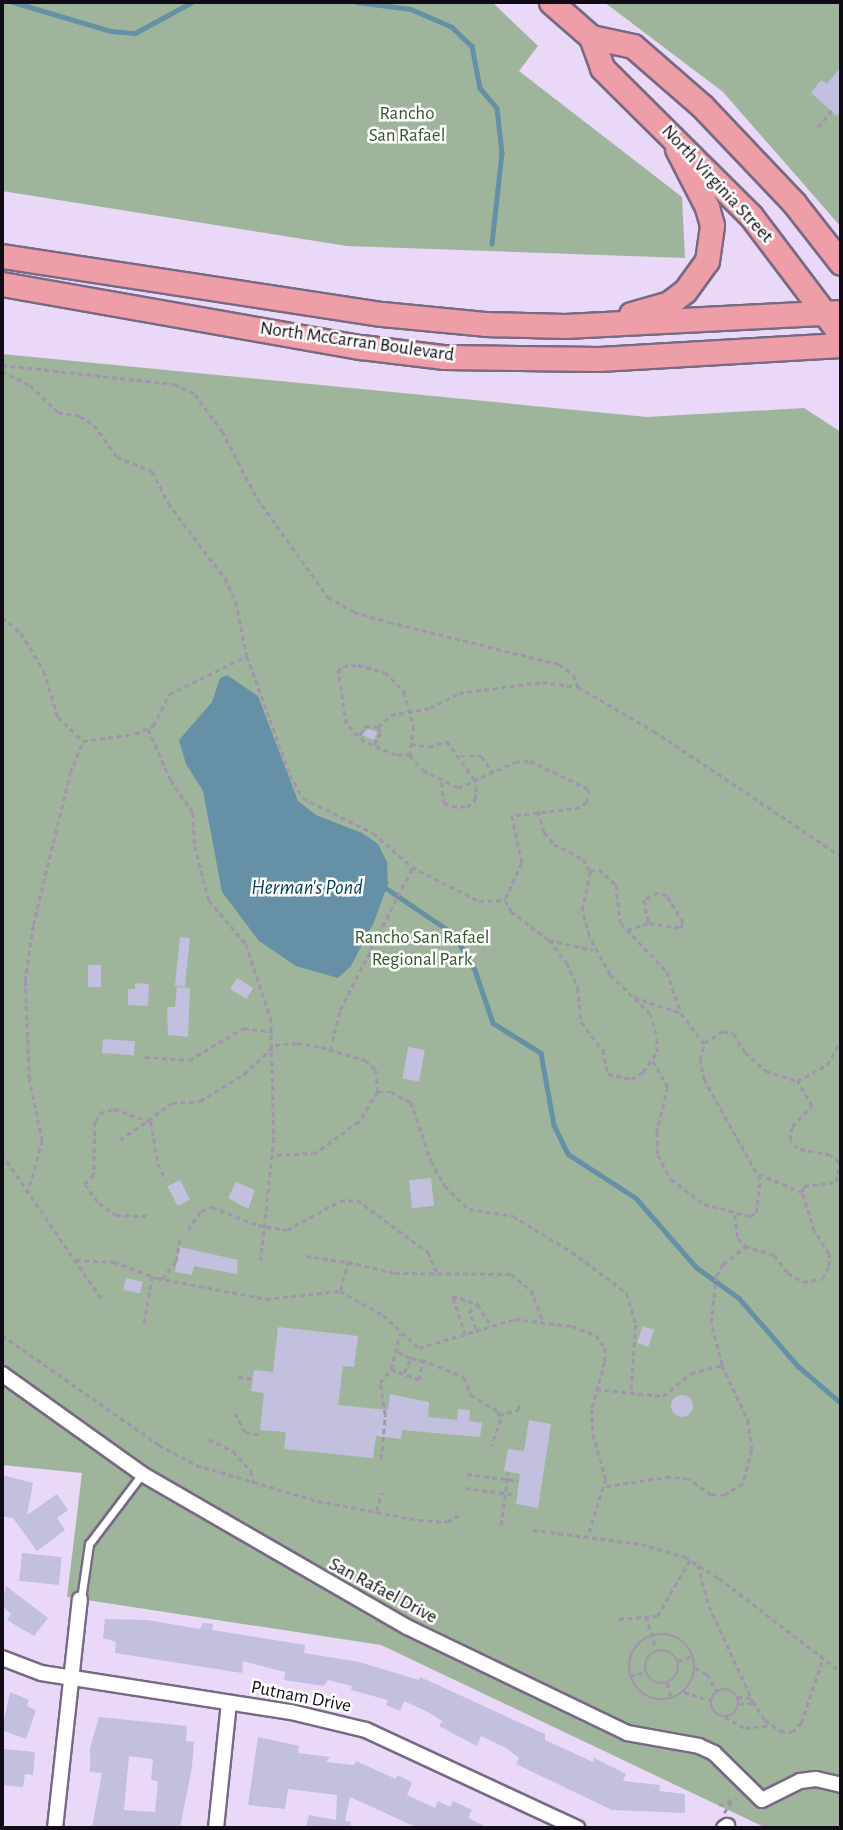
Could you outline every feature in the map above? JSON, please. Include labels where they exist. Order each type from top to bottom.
[{"type":"main road","name":"North Virginia Street","points":[[551,2],[591,37],[633,46],[726,129],[794,203],[841,264]]},
{"type":"main road","name":"North Virginia Street","points":[[591,37],[602,68],[751,216],[834,312],[841,335]]},
{"type":"main road","points":[[565,326],[669,303],[685,291],[707,261],[712,225],[707,207],[665,128]]},
{"type":"main road","points":[[794,203],[841,240]]},
{"type":"main road","name":"North McCarran Boulevard","points":[[2,256],[382,314],[485,324],[565,326],[834,312]]},
{"type":"main road","name":"North McCarran Boulevard","points":[[2,284],[444,357],[599,359],[841,345]]},
{"type":"street","name":"San Rafael Drive","points":[[2,1374],[142,1474],[407,1627],[627,1733],[699,1746],[714,1753],[762,1800],[800,1782],[816,1779],[841,1785]]},
{"type":"street","points":[[55,1828],[69,1678],[80,1599]]},
{"type":"street","name":"Putnam Drive","points":[[2,1658],[69,1678],[229,1703],[366,1730],[577,1828]]},
{"type":"street","points":[[216,1828],[229,1703]]},
{"type":"lane","points":[[80,1599],[89,1544],[142,1474]]},
{"type":"path","points":[[818,127],[831,111]]},
{"type":"path","points":[[2,365],[174,384],[195,394],[222,431],[264,508],[328,597],[354,612],[388,622],[559,664],[574,676],[578,687]]},
{"type":"path","points":[[2,370],[30,385],[58,412],[80,416],[94,425],[117,457],[152,471],[168,503],[225,578],[236,601],[247,656],[290,775],[303,798],[373,833],[412,867],[479,901],[505,901]]},
{"type":"path","points":[[2,617],[21,633],[44,671],[58,717],[83,741]]},
{"type":"path","points":[[83,741],[135,734],[148,728],[169,694],[247,656]]},
{"type":"path","points":[[410,755],[411,709],[404,692],[385,672],[358,665],[343,666],[338,671],[339,694],[346,724],[374,746],[410,755],[442,782],[457,788],[530,761],[589,789],[587,802],[580,808],[538,810],[512,816],[522,863],[505,901]]},
{"type":"path","points":[[359,735],[365,726],[379,727],[391,715],[411,709],[430,709],[459,694],[542,682],[578,687],[708,766],[841,856]]},
{"type":"path","points":[[374,746],[381,733],[379,727]]},
{"type":"path","points":[[148,728],[171,780],[193,813],[195,846],[209,900],[246,944],[273,1032],[275,1045],[272,1157],[261,1260]]},
{"type":"path","points":[[27,1194],[43,1141],[29,1079],[25,981],[33,925],[83,741]]},
{"type":"path","points":[[411,744],[429,747],[447,741],[476,782],[475,800],[467,807],[444,803],[442,782]]},
{"type":"path","points":[[460,756],[481,756],[494,773]]},
{"type":"path","points":[[538,810],[544,832],[554,844],[583,859],[590,871],[582,909],[595,950],[610,975],[650,1014],[656,1034],[653,1061],[668,1087],[657,1132],[658,1155],[664,1167],[690,1196],[735,1215],[757,1213],[758,1174],[704,1080],[700,1060],[704,1043],[723,1031],[734,1034],[745,1052],[766,1071],[797,1081],[812,1106],[792,1126],[790,1140],[797,1149],[830,1155],[839,1162],[836,1182],[812,1183],[802,1192]]},
{"type":"path","points":[[330,1050],[340,1010],[412,867]]},
{"type":"path","points":[[590,871],[599,869],[616,885],[616,905],[627,930],[667,972],[681,1013],[704,1043]]},
{"type":"path","points":[[627,930],[649,923],[673,928],[683,923],[667,896],[658,893],[644,900],[649,923]]},
{"type":"path","points":[[505,901],[511,911],[549,940],[567,963],[578,988],[581,1022],[603,1050],[608,1074],[631,1079],[653,1061]]},
{"type":"path","points":[[549,940],[595,950]]},
{"type":"path","points":[[633,997],[681,1013]]},
{"type":"path","points":[[145,1057],[189,1060],[244,1028],[273,1032]]},
{"type":"path","points":[[797,1081],[827,1065],[841,1040]]},
{"type":"path","points":[[120,1140],[172,1102],[200,1101],[244,1074],[275,1045],[297,1042],[330,1050],[371,1065],[376,1070],[378,1092],[359,1122],[316,1153],[272,1157]]},
{"type":"path","points":[[378,1092],[391,1092],[411,1102],[431,1161],[445,1186],[468,1209],[513,1216],[572,1252],[627,1293],[636,1325],[631,1394]]},
{"type":"path","points":[[148,1216],[116,1215],[99,1203],[85,1184],[94,1175],[94,1122],[100,1113],[114,1109],[151,1122],[158,1164],[166,1180]]},
{"type":"path","points":[[2,1154],[101,1298]]},
{"type":"path","points":[[758,1174],[802,1192]]},
{"type":"path","points":[[735,1215],[738,1238],[745,1246],[774,1255],[788,1273],[803,1282],[822,1279],[830,1266],[829,1254],[814,1231],[802,1192]]},
{"type":"path","points":[[188,1230],[201,1211],[212,1207],[266,1227],[297,1227],[340,1201],[357,1200],[428,1252],[438,1274]]},
{"type":"path","points":[[159,1278],[176,1261],[180,1239]]},
{"type":"path","points":[[604,1487],[670,1477],[688,1479],[711,1495],[732,1492],[743,1484],[752,1450],[748,1420],[722,1365],[711,1313],[716,1276],[723,1264],[745,1246]]},
{"type":"path","points":[[306,1256],[395,1273],[511,1274],[531,1290],[543,1321]]},
{"type":"path","points":[[76,1260],[114,1262],[159,1278],[266,1299],[340,1292],[375,1309],[400,1334],[419,1348],[465,1335],[489,1324],[543,1321],[596,1335],[606,1355],[596,1389],[593,1434],[604,1461],[604,1487],[588,1536]]},
{"type":"path","points":[[340,1292],[348,1262]]},
{"type":"path","points":[[144,1323],[152,1275]]},
{"type":"path","points":[[465,1335],[452,1296],[478,1304],[489,1324]]},
{"type":"path","points":[[457,1313],[468,1312],[478,1304]]},
{"type":"path","points":[[468,1312],[476,1329]]},
{"type":"path","points":[[381,1459],[385,1415],[380,1383],[391,1369],[398,1352],[400,1334]]},
{"type":"path","points":[[2,1335],[159,1445],[196,1465],[254,1484],[376,1511],[447,1522],[461,1514]]},
{"type":"path","points":[[398,1352],[464,1377],[471,1395],[491,1404],[499,1415],[492,1445]]},
{"type":"path","points":[[404,1374],[411,1358]]},
{"type":"path","points":[[391,1369],[419,1380],[422,1360]]},
{"type":"path","points":[[596,1389],[663,1396],[691,1373],[722,1365]]},
{"type":"path","points":[[238,1377],[253,1379]]},
{"type":"path","points":[[499,1415],[518,1410],[520,1401]]},
{"type":"path","points":[[235,1413],[245,1432],[260,1434]]},
{"type":"path","points":[[209,1439],[233,1451],[251,1471],[254,1484]]},
{"type":"path","points":[[501,1525],[508,1472]]},
{"type":"path","points":[[467,1474],[519,1481]]},
{"type":"path","points":[[465,1488],[517,1496]]},
{"type":"path","points":[[376,1511],[382,1493]]},
{"type":"path","points":[[533,1530],[641,1544],[690,1560],[841,1672]]},
{"type":"path","points":[[620,1619],[657,1616],[690,1560]]},
{"type":"path","points":[[698,1565],[709,1606],[752,1698],[771,1725]]},
{"type":"path","points":[[646,1616],[656,1651]]},
{"type":"path","points":[[652,1636],[672,1636],[693,1656],[695,1668],[684,1692],[672,1699],[642,1694],[630,1676],[635,1647],[652,1636]]},
{"type":"path","points":[[656,1651],[671,1652],[678,1661],[676,1677],[667,1683],[652,1681],[646,1672],[647,1658],[656,1651]]},
{"type":"path","points":[[678,1661],[693,1656]]},
{"type":"path","points":[[717,1691],[711,1700],[713,1709],[724,1717],[755,1729],[771,1725],[792,1732],[801,1723],[823,1658]]},
{"type":"path","points":[[695,1668],[707,1674],[717,1691]]},
{"type":"path","points":[[630,1676],[646,1672]]},
{"type":"path","points":[[667,1683],[672,1699]]},
{"type":"path","points":[[717,1691],[731,1690],[739,1704],[734,1714],[724,1717]]},
{"type":"path","points":[[684,1692],[711,1700]]},
{"type":"path","points":[[737,1697],[752,1698]]},
{"type":"path","points":[[739,1704],[755,1703]]},
{"type":"path","points":[[719,1805],[737,1798]]},
{"type":"green space","name":"Rancho San Rafael","points":[[2,2],[492,2],[538,46],[519,71],[682,197],[685,258],[347,246],[2,191]]},
{"type":"green space","points":[[604,2],[841,2],[841,227],[723,92]]},
{"type":"green space","name":"Rancho San Rafael Regional Park","points":[[2,354],[647,417],[804,408],[841,432],[841,1828],[766,1828],[381,1645],[67,1597],[82,1473],[2,1465]]},
{"type":"water","name":"Herman's Pond","points":[[227,675],[258,696],[298,801],[316,815],[362,833],[378,844],[387,862],[388,884],[374,922],[351,966],[338,978],[296,966],[259,941],[222,892],[203,791],[186,764],[179,740],[212,702],[220,678]]},
{"type":"building","points":[[841,67],[841,110],[837,116],[811,93],[821,80],[827,84]]},
{"type":"building","points":[[368,729],[377,732],[374,740],[362,735]]},
{"type":"building","points":[[180,937],[190,938],[185,987],[175,986]]},
{"type":"building","points":[[88,965],[101,965],[101,987],[88,987]]},
{"type":"building","points":[[237,978],[253,988],[246,999],[230,989]]},
{"type":"building","points":[[135,983],[149,984],[148,1006],[128,1005],[128,989],[135,989]]},
{"type":"building","points":[[177,987],[190,988],[188,1037],[168,1035],[167,1007],[175,1007]]},
{"type":"building","points":[[103,1039],[135,1041],[134,1055],[102,1053]]},
{"type":"building","points":[[408,1047],[425,1050],[419,1081],[402,1079]]},
{"type":"building","points":[[431,1178],[434,1206],[412,1208],[409,1180]]},
{"type":"building","points":[[180,1180],[190,1200],[178,1206],[168,1186]]},
{"type":"building","points":[[236,1182],[255,1190],[248,1209],[228,1198]]},
{"type":"building","points":[[180,1247],[238,1260],[237,1274],[194,1266],[192,1275],[175,1272]]},
{"type":"building","points":[[126,1278],[143,1282],[140,1294],[123,1290]]},
{"type":"building","points":[[643,1326],[654,1330],[648,1347],[637,1343]]},
{"type":"building","points":[[278,1327],[358,1336],[354,1367],[343,1366],[338,1405],[388,1410],[390,1394],[429,1402],[428,1417],[457,1420],[458,1409],[470,1410],[469,1421],[482,1423],[480,1437],[402,1430],[401,1439],[376,1436],[373,1458],[284,1449],[286,1432],[260,1430],[264,1393],[251,1391],[254,1370],[273,1372]]},
{"type":"building","points":[[682,1395],[690,1398],[693,1406],[690,1414],[682,1417],[674,1414],[671,1406],[674,1398]]},
{"type":"building","points":[[529,1420],[551,1424],[538,1508],[516,1504],[520,1474],[504,1471],[508,1449],[524,1451]]},
{"type":"building","points":[[2,1475],[33,1483],[27,1515],[57,1494],[68,1510],[57,1518],[65,1530],[37,1551],[13,1518],[2,1516]]},
{"type":"building","points":[[22,1553],[62,1557],[59,1585],[19,1581]]},
{"type":"building","points":[[6,1586],[48,1618],[34,1636],[7,1620],[11,1614],[2,1605]]},
{"type":"building","points":[[105,1619],[147,1620],[200,1629],[203,1623],[213,1624],[212,1630],[305,1645],[304,1653],[359,1662],[419,1680],[420,1677],[545,1734],[545,1740],[593,1762],[594,1758],[626,1774],[623,1781],[660,1785],[659,1791],[685,1794],[685,1813],[612,1810],[516,1764],[519,1758],[506,1748],[481,1736],[477,1746],[439,1726],[442,1721],[428,1712],[404,1701],[400,1711],[386,1705],[388,1700],[351,1690],[352,1686],[328,1680],[324,1686],[284,1680],[285,1672],[243,1661],[242,1673],[115,1653],[116,1642],[103,1638]]},
{"type":"building","points":[[10,1692],[29,1700],[27,1706],[36,1710],[26,1739],[2,1730]]},
{"type":"building","points":[[99,1717],[187,1726],[186,1741],[194,1742],[180,1828],[92,1828],[102,1773],[90,1772],[90,1748]],"holes":[[[129,1756],[153,1759],[151,1780],[158,1781],[155,1812],[124,1810]]]},
{"type":"building","points":[[258,1737],[299,1746],[298,1753],[330,1757],[326,1762],[354,1765],[356,1761],[396,1779],[397,1775],[412,1782],[407,1795],[435,1808],[438,1801],[450,1807],[453,1801],[472,1810],[468,1818],[489,1828],[418,1828],[350,1797],[345,1821],[351,1822],[350,1828],[306,1828],[309,1815],[336,1820],[337,1795],[288,1789],[285,1809],[248,1805]]},
{"type":"building","points":[[3,1749],[35,1752],[33,1775],[25,1774],[23,1787],[2,1785]]},
{"type":"waterway","points":[[13,2],[111,31],[135,33],[192,2]]},
{"type":"waterway","points":[[357,2],[411,9],[452,27],[472,46],[480,88],[497,108],[502,153],[492,243]]},
{"type":"waterway","points":[[386,888],[454,934],[475,970],[493,1023],[541,1053],[554,1125],[568,1154],[636,1198],[696,1267],[739,1298],[798,1366],[841,1403]]}]
